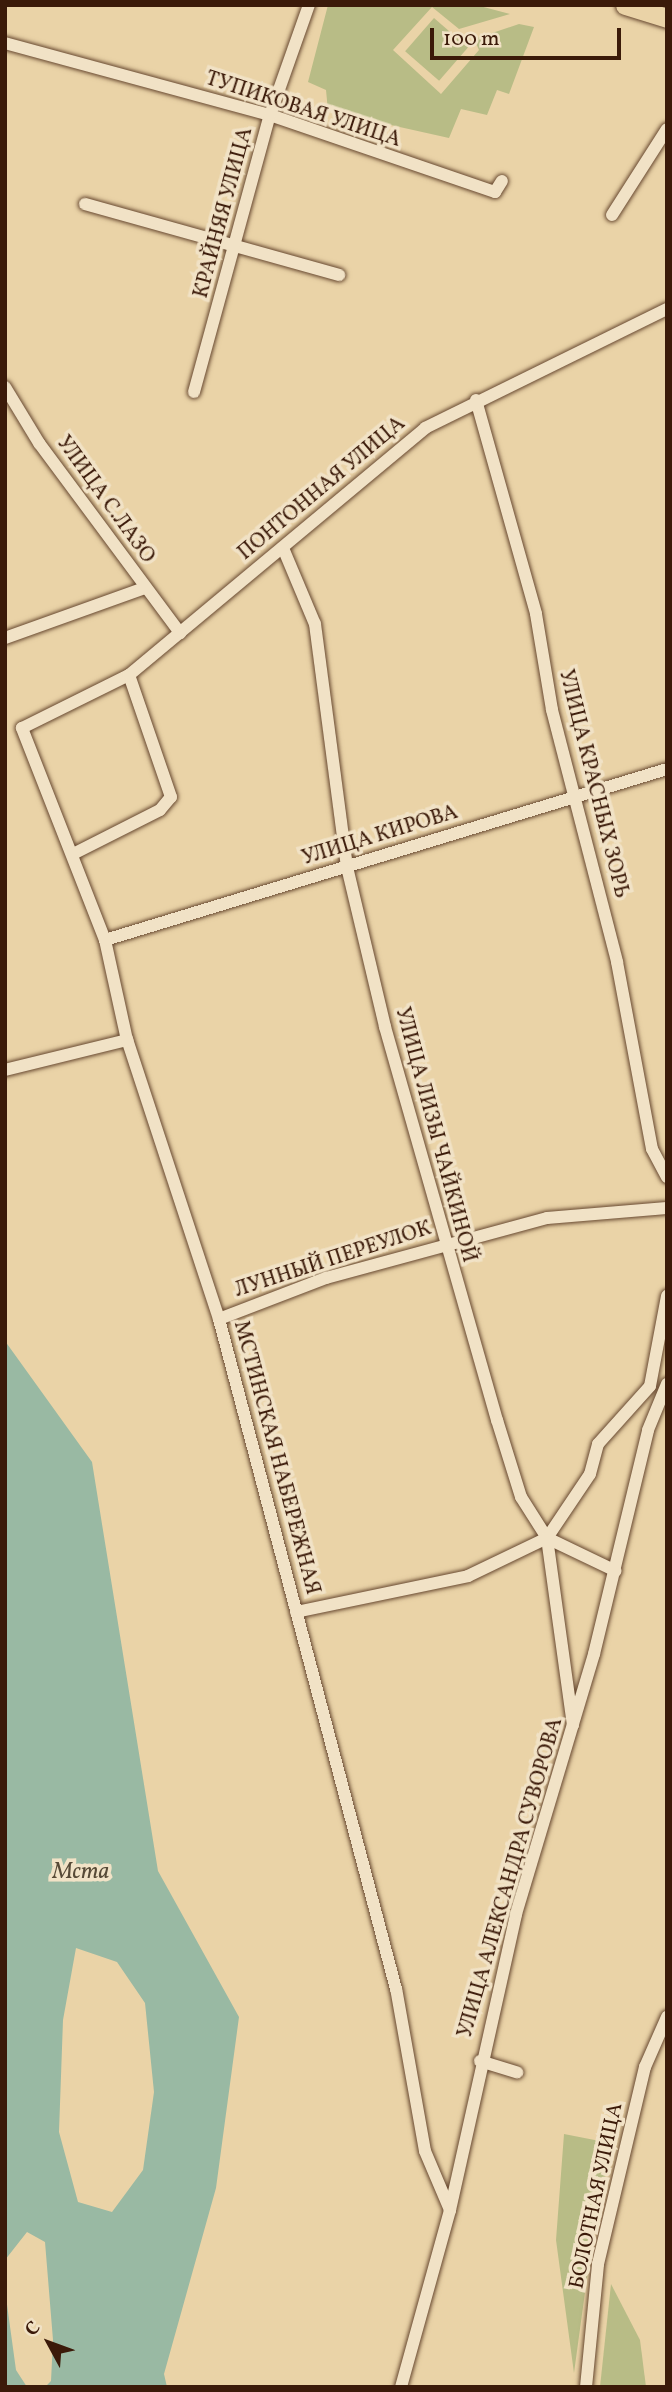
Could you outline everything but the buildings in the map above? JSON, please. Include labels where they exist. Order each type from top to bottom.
[{"type":"main road","points":[[625,5],[667,18]]},
{"type":"street","name":"КРАЙНЯЯ УЛИЦА","points":[[194,392],[238,244],[270,115],[309,5]]},
{"type":"street","name":"ТУПИКОВАЯ УЛИЦА","points":[[5,43],[270,115],[495,192],[502,181]]},
{"type":"street","points":[[612,215],[667,129]]},
{"type":"street","points":[[85,204],[238,244],[339,275]]},
{"type":"street","name":"ПОНТОННАЯ УЛИЦА","points":[[22,728],[129,675],[425,428],[476,400],[667,309]]},
{"type":"street","name":"УЛИЦА С.ЛАЗО","points":[[5,387],[145,588],[180,633]]},
{"type":"street","name":"УЛИЦА КРАСНЫХ ЗОРЬ","points":[[476,400],[536,614],[552,710],[617,962],[652,1149],[667,1177]]},
{"type":"street","name":"УЛИЦА ЛИЗЫ ЧАЙКИНОЙ","points":[[284,548],[315,624],[347,867],[444,1244],[522,1497],[547,1538],[573,1725]]},
{"type":"street","points":[[5,638],[145,588]]},
{"type":"street","points":[[75,853],[160,810],[171,797],[129,675]]},
{"type":"street","name":"МСТИНСКАЯ НАБЕРЕЖНАЯ","points":[[22,728],[75,853],[105,940],[127,1040],[219,1319],[396,1989],[425,2151],[450,2210]]},
{"type":"street","name":"УЛИЦА КИРОВА","points":[[105,940],[667,769]]},
{"type":"street","points":[[5,1070],[127,1040]]},
{"type":"street","name":"ЛУННЫЙ ПЕРЕУЛОК","points":[[219,1319],[326,1278],[547,1218],[667,1209]]},
{"type":"street","points":[[296,1612],[468,1576],[547,1538],[590,1474],[598,1444],[650,1386],[667,1296]]},
{"type":"street","name":"УЛИЦА АЛЕКСАНДРА СУВОРОВА","points":[[401,2387],[450,2210],[480,2061],[616,1571],[648,1430],[667,1384]]},
{"type":"street","points":[[547,1538],[616,1571]]},
{"type":"street","name":"БОЛОТНАЯ УЛИЦА","points":[[586,2387],[598,2264],[645,2067],[667,2017]]},
{"type":"street","points":[[480,2061],[517,2072]]},
{"type":"green space","points":[[328,5],[476,5],[510,14],[459,29],[432,7],[393,50],[441,94],[479,50],[474,39],[519,24],[534,27],[509,94],[497,90],[487,115],[461,109],[449,138],[328,111],[326,90],[308,82]]},
{"type":"green space","points":[[434,18],[468,48],[439,81],[405,51]]},
{"type":"green space","points":[[564,2134],[615,2144],[597,2204],[574,2373],[556,2240]]},
{"type":"green space","points":[[611,2284],[640,2340],[646,2387],[600,2387]]},
{"type":"water","name":"Мста","points":[[5,1341],[92,1462],[158,1871],[239,2017],[216,2188],[164,2374],[167,2387],[45,2387],[51,2381],[53,2340],[45,2242],[27,2232],[5,2260]],"holes":[[[76,1948],[117,1962],[145,2003],[154,2092],[143,2170],[112,2212],[78,2202],[59,2132],[63,2020]]]},
{"type":"water","points":[[5,2290],[16,2370],[27,2387],[5,2387]]}]
